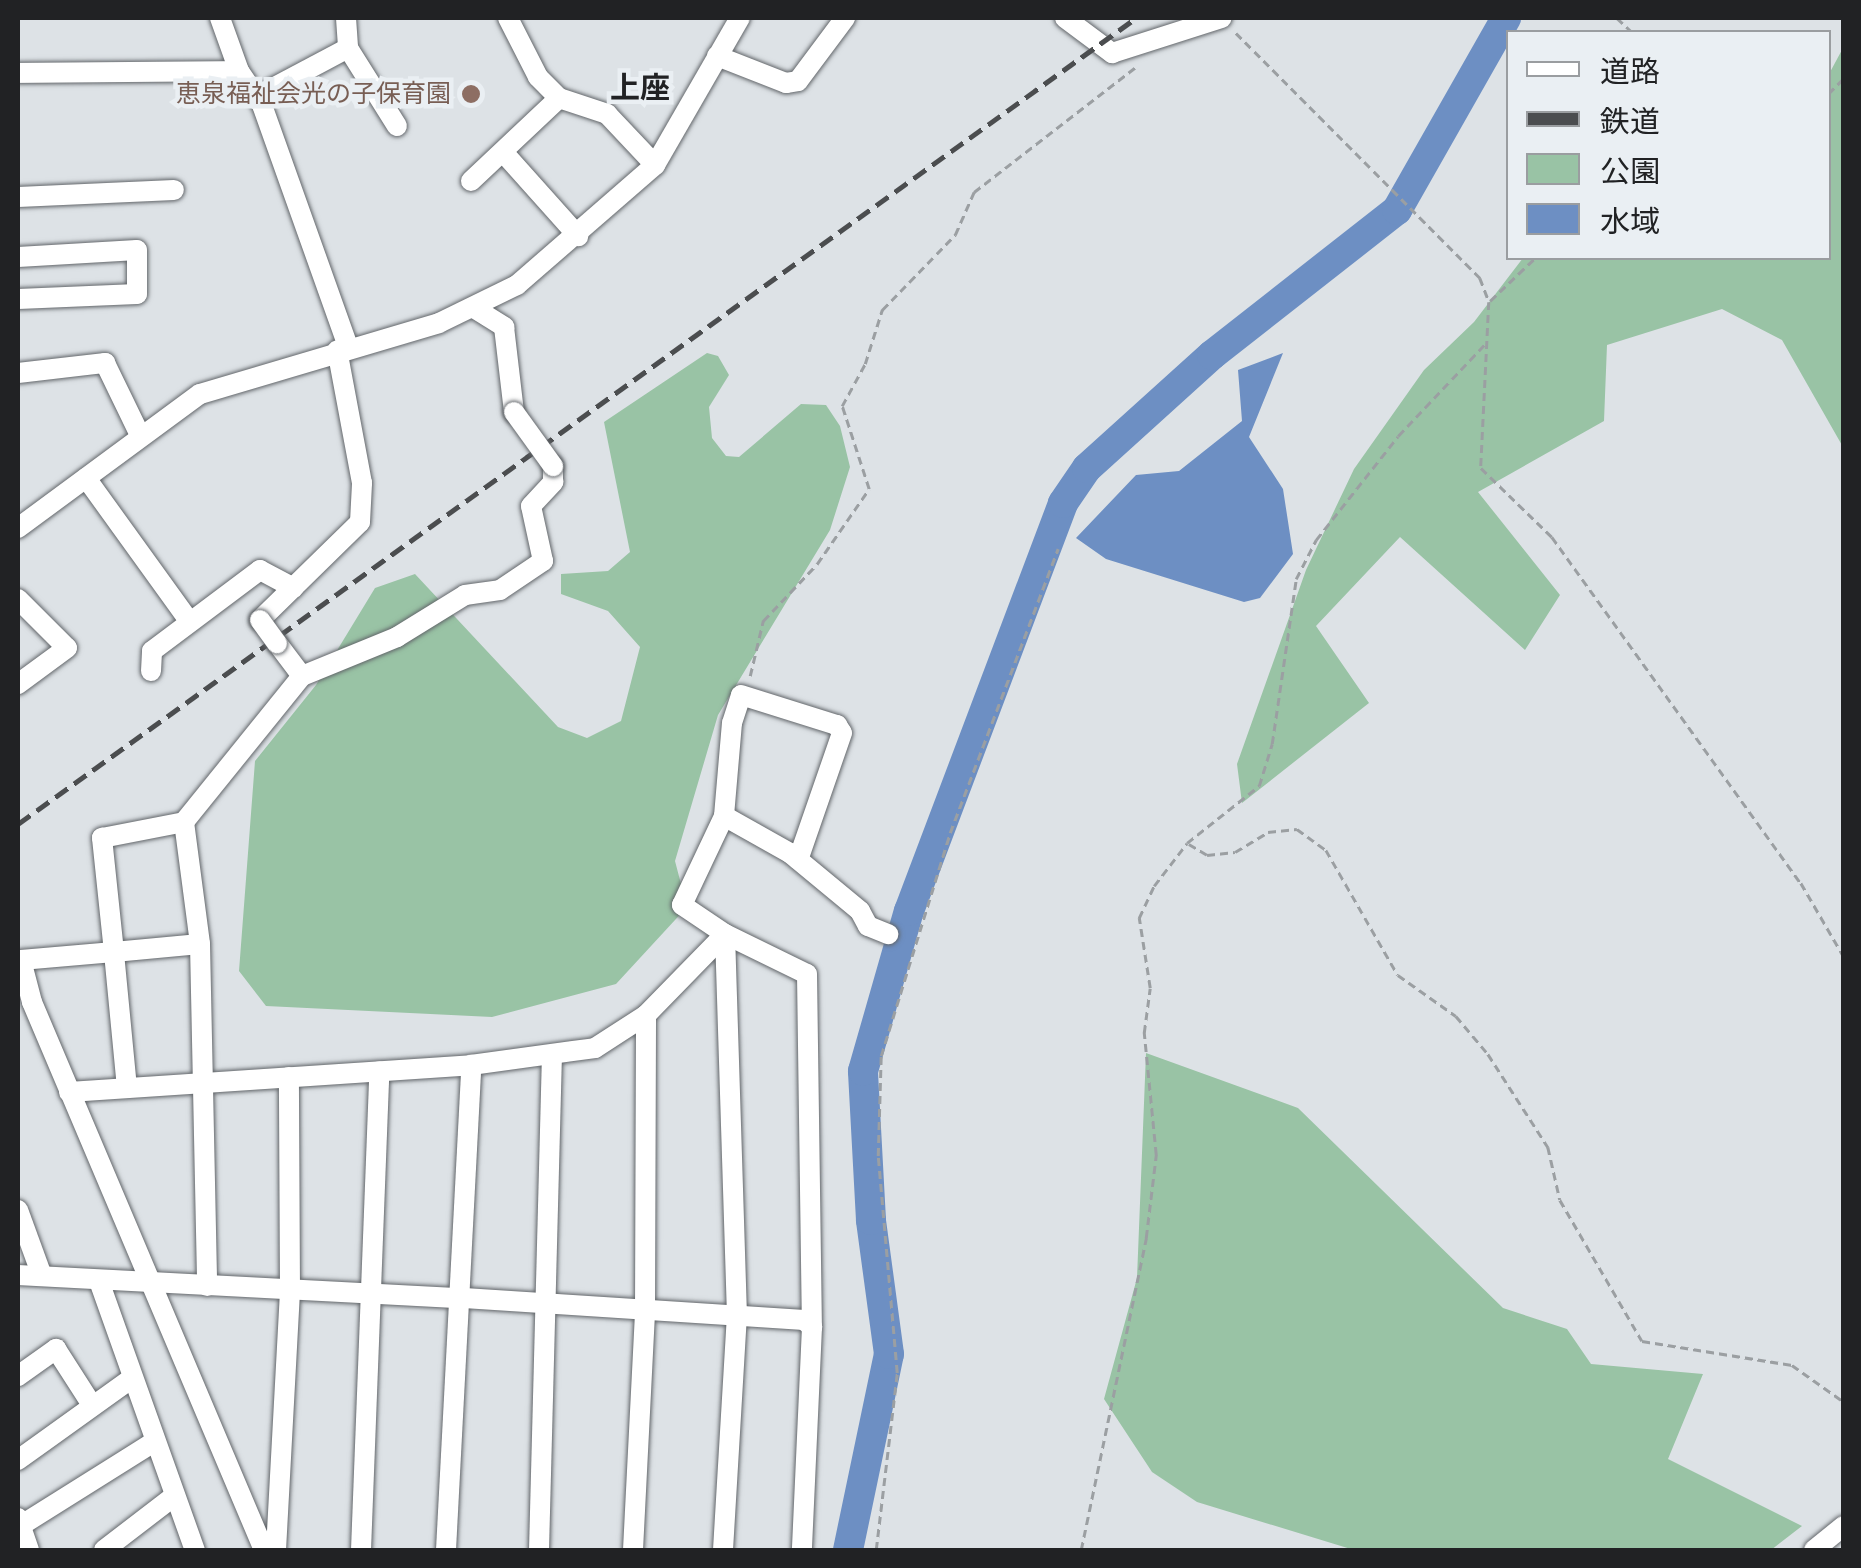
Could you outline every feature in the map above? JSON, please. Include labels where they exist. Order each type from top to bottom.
[{"type":"street","points":[[220,18],[239,71],[256,96],[342,348],[362,483],[360,522],[260,620],[302,676]]},
{"type":"street","points":[[346,18],[348,48],[397,126]]},
{"type":"street","points":[[508,18],[538,77],[559,98],[607,114],[655,166]]},
{"type":"street","points":[[18,528],[200,394],[474,308],[517,285],[655,166],[740,18]]},
{"type":"street","points":[[717,56],[786,83],[798,80],[845,18]]},
{"type":"street","points":[[1065,18],[1112,53],[1222,18]]},
{"type":"street","points":[[256,96],[348,48]]},
{"type":"street","points":[[18,74],[239,71]]},
{"type":"street","points":[[470,181],[559,98]]},
{"type":"street","points":[[503,152],[578,236]]},
{"type":"street","points":[[18,197],[174,190]]},
{"type":"street","points":[[18,257],[137,250],[137,294],[18,300]]},
{"type":"street","points":[[128,1088],[102,838],[184,822],[302,676],[397,637],[465,595],[500,590],[543,560],[531,506],[553,482],[553,466],[514,412],[504,327],[474,308]]},
{"type":"street","points":[[18,374],[105,363],[141,437]]},
{"type":"street","points":[[86,478],[189,621]]},
{"type":"street","points":[[151,671],[152,651],[260,570],[270,569],[294,588]]},
{"type":"street","points":[[18,600],[67,648],[18,684]]},
{"type":"street","points":[[798,860],[842,733],[837,724],[741,695],[732,722],[724,816],[682,905],[725,934],[807,974],[812,1327],[802,1550]]},
{"type":"street","points":[[724,816],[798,860],[860,910],[868,926],[888,934]]},
{"type":"street","points":[[184,822],[200,944],[207,1286]]},
{"type":"street","points":[[69,1092],[471,1065],[552,1058],[595,1048],[646,1014],[725,934]]},
{"type":"street","points":[[723,1550],[737,1316],[725,934]]},
{"type":"street","points":[[200,944],[20,960],[25,1005],[69,1092],[264,1550]]},
{"type":"street","points":[[633,1550],[645,1311],[646,1014]]},
{"type":"street","points":[[539,1550],[549,1305],[552,1058]]},
{"type":"street","points":[[446,1550],[464,1298],[471,1065]]},
{"type":"street","points":[[361,1550],[375,1294],[379,1071]]},
{"type":"street","points":[[276,1550],[290,1290],[289,1077]]},
{"type":"street","points":[[18,1210],[42,1276]]},
{"type":"street","points":[[18,1275],[804,1320],[812,1327]]},
{"type":"street","points":[[100,1281],[172,1497],[196,1550]]},
{"type":"street","points":[[18,1376],[56,1349],[92,1406]]},
{"type":"street","points":[[18,1460],[132,1378]]},
{"type":"street","points":[[28,1550],[19,1522],[154,1442]]},
{"type":"street","points":[[104,1550],[172,1497]]},
{"type":"street","points":[[1814,1550],[1844,1526]]},
{"type":"path","points":[[1222,18],[1462,255],[1489,302],[1481,468],[1552,537],[1801,884],[1844,957]]},
{"type":"path","points":[[741,695],[763,621],[817,564],[868,488],[842,406],[865,364],[882,310],[955,235],[974,192],[1138,66]]},
{"type":"path","points":[[1489,302],[1532,260]]},
{"type":"path","points":[[1081,1550],[1146,1238],[1156,1155],[1144,1032],[1150,988],[1139,918],[1154,886],[1188,843],[1258,786],[1272,744],[1296,579],[1316,540],[1398,436],[1487,342]]},
{"type":"path","points":[[876,1550],[897,1373],[878,1156],[881,1056],[950,833],[1058,549]]},
{"type":"path","points":[[1188,843],[1207,855],[1235,852],[1268,832],[1297,829],[1326,850],[1398,976],[1456,1016],[1488,1054],[1548,1147],[1560,1200],[1642,1341],[1792,1365],[1844,1402]]},
{"type":"green space","points":[[1843,48],[1843,447],[1782,340],[1722,309],[1607,345],[1604,421],[1478,492],[1560,595],[1525,650],[1400,537],[1316,626],[1369,703],[1242,803],[1237,764],[1306,570],[1354,469],[1424,370],[1474,322],[1521,260],[1831,260],[1831,70]]},
{"type":"green space","points":[[707,353],[718,356],[729,375],[709,407],[712,438],[726,456],[739,457],[801,404],[826,405],[840,426],[850,467],[830,530],[718,715],[675,861],[687,907],[616,984],[492,1017],[266,1006],[239,971],[255,761],[316,685],[375,588],[415,574],[558,727],[587,738],[621,721],[640,647],[608,611],[561,594],[561,574],[608,571],[630,552],[604,422]]},
{"type":"green space","points":[[1146,1053],[1298,1108],[1503,1308],[1567,1329],[1591,1364],[1703,1374],[1668,1459],[1802,1526],[1771,1550],[1354,1550],[1197,1502],[1152,1472],[1104,1399],[1137,1278]]},
{"type":"water","points":[[1283,353],[1249,437],[1283,489],[1293,554],[1260,598],[1244,602],[1106,559],[1076,538],[1136,475],[1179,471],[1242,421],[1238,370]]},
{"type":"waterway","points":[[848,1550],[889,1354],[871,1220],[863,1071],[909,911],[1063,503],[1087,468],[1212,355],[1397,210],[1506,18]]},
{"type":"railway","points":[[18,824],[1136,18]]},
{"type":"place","name":"恵泉福祉会光の子保育園","points":[[471,94]]},
{"type":"district","name":"上座","points":[[640,88]]}]
